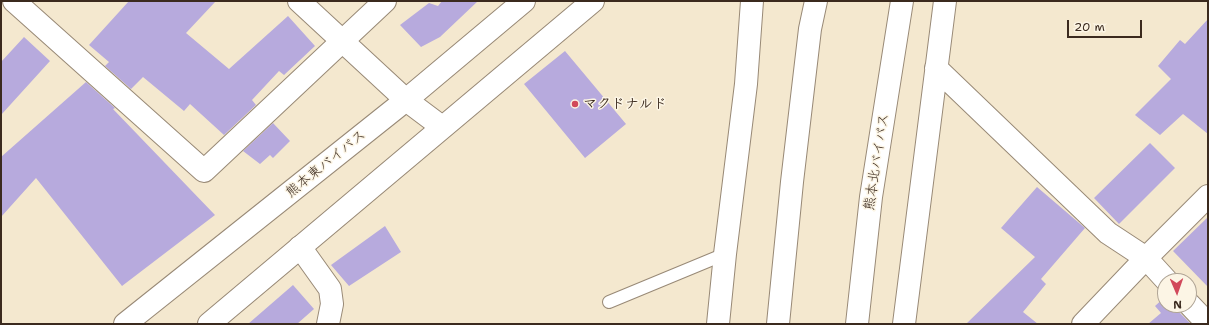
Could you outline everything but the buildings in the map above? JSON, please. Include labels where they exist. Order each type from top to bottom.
[{"type":"main road","points":[[14,1],[204,170],[385,1]]},
{"type":"main road","points":[[299,1],[406,100],[442,126]]},
{"type":"main road","name":"熊本東バイパス","points":[[125,324],[406,100],[524,1]]},
{"type":"main road","points":[[209,324],[442,126],[593,1]]},
{"type":"main road","points":[[718,324],[746,84],[752,1]]},
{"type":"main road","points":[[778,324],[792,182],[810,29],[816,1]]},
{"type":"main road","name":"熊本北バイパス","points":[[856,324],[871,198],[902,1]]},
{"type":"main road","points":[[904,324],[945,1]]},
{"type":"main road","points":[[936,68],[1108,233],[1146,258],[1160,273]]},
{"type":"main road","points":[[1083,324],[1208,196]]},
{"type":"main road","points":[[300,247],[330,289],[332,304],[328,324]]},
{"type":"main road","points":[[1197,312],[1208,324]]},
{"type":"lane","points":[[609,302],[725,254]]},
{"type":"place","name":"マクドナルド","points":[[575,104]]}]
